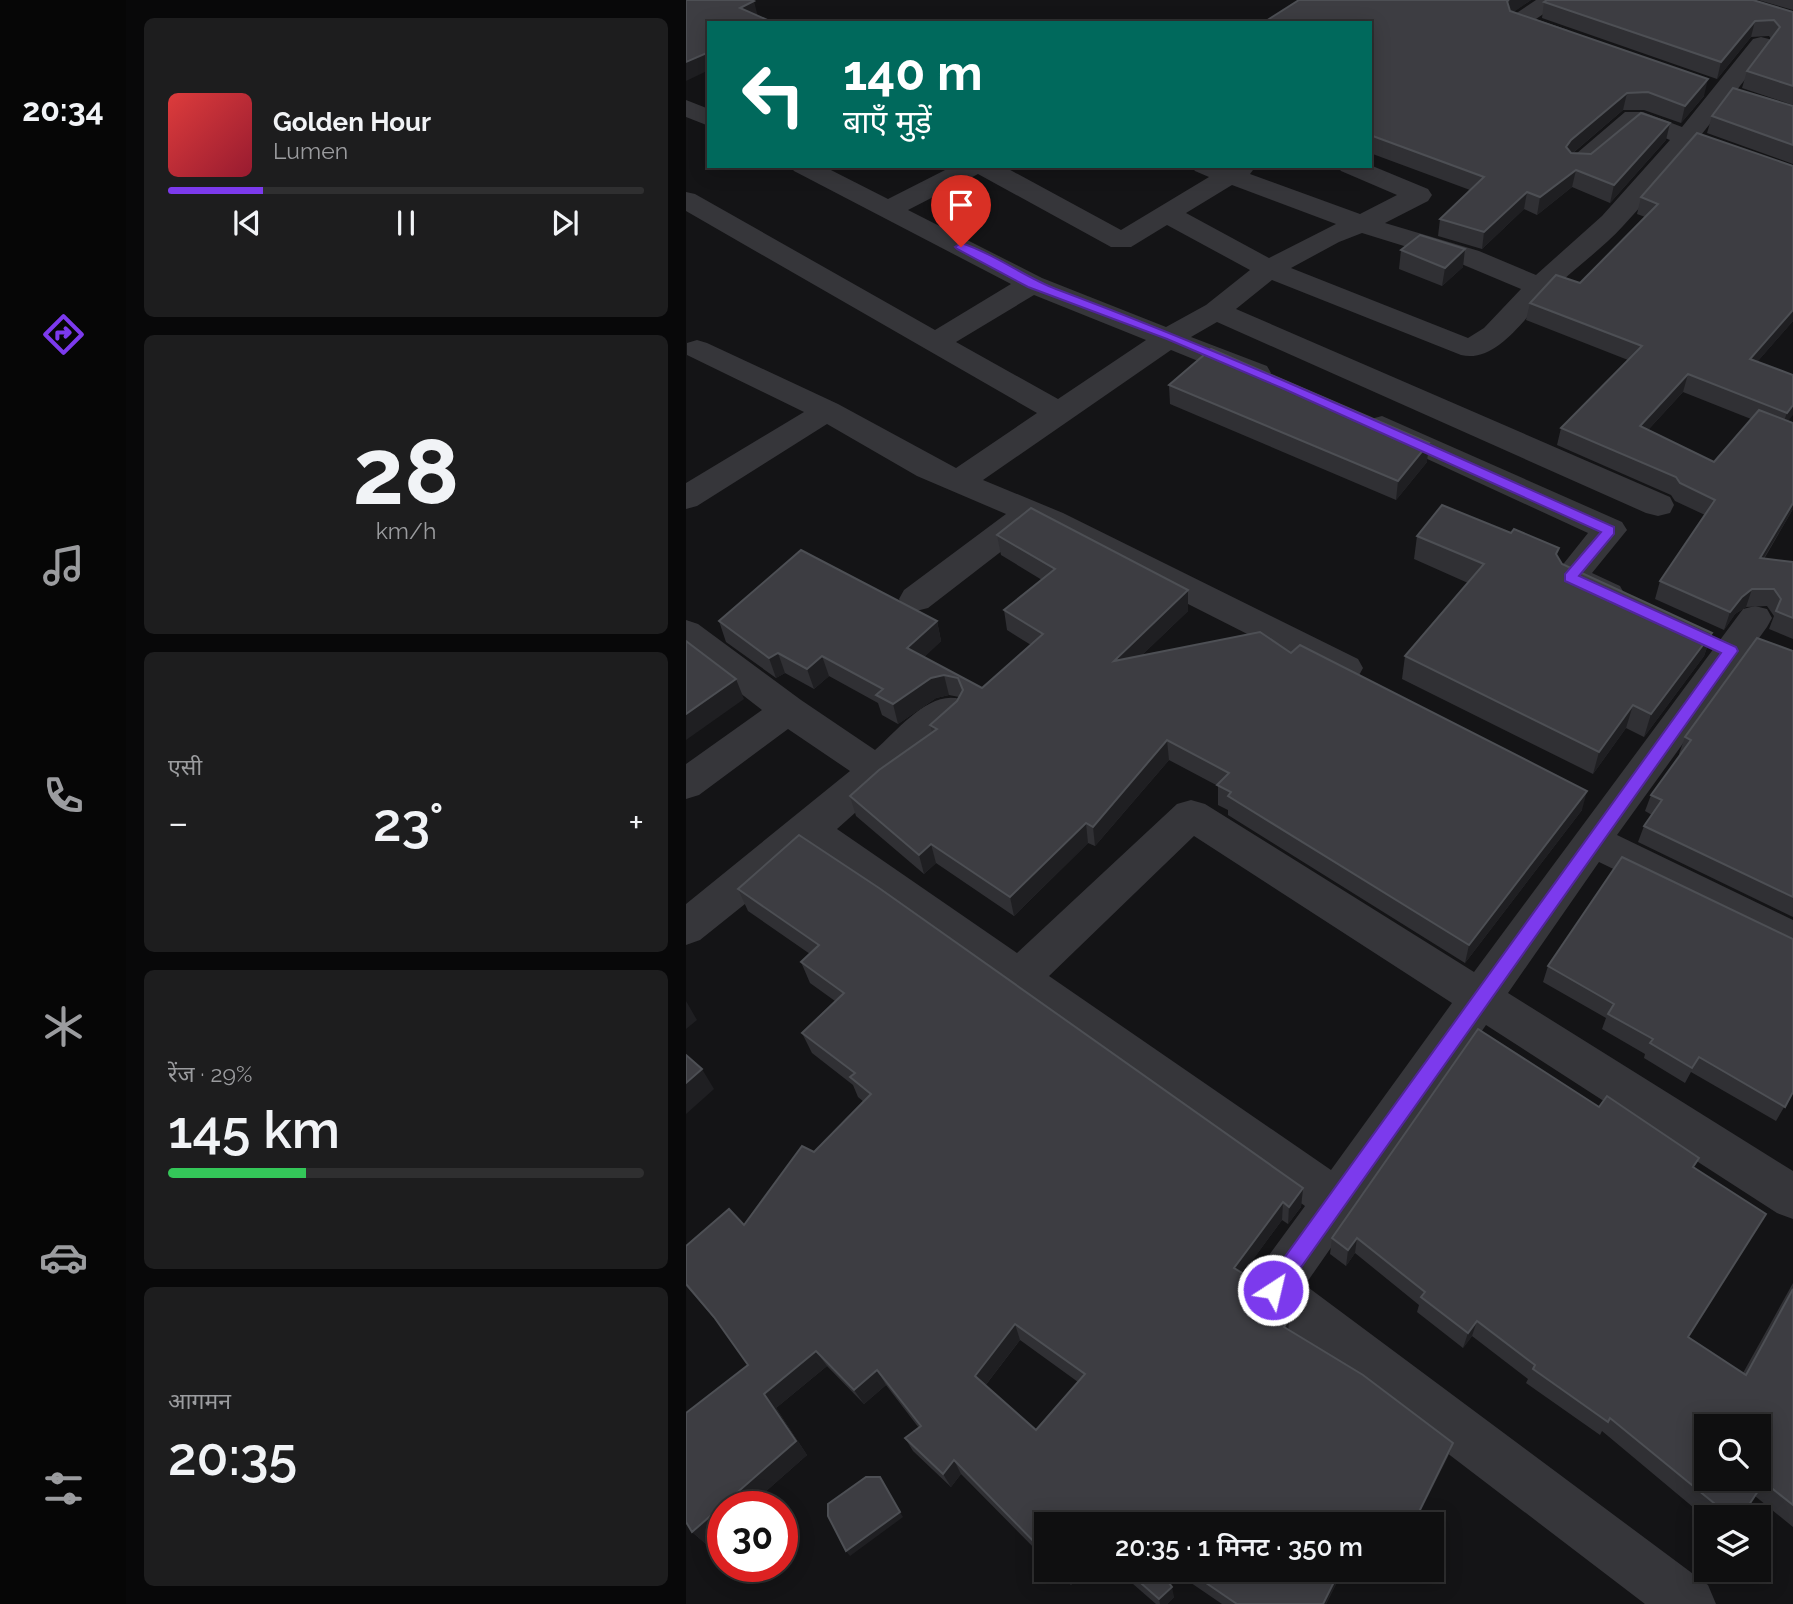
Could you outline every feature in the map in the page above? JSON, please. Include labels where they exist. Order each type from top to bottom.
[{"type":"street","points":[[1553,0],[1517,20],[1581,43]]},
{"type":"street","points":[[1166,213],[1269,269],[1471,348],[1494,334],[1539,287],[1698,142],[1720,93],[1761,44]]},
{"type":"street","points":[[1695,84],[1744,101]]},
{"type":"street","points":[[686,107],[707,118]]},
{"type":"street","points":[[1579,164],[1634,117],[1698,142]]},
{"type":"street","points":[[807,168],[1032,284],[1171,336],[1282,384]]},
{"type":"street","points":[[889,209],[970,168]]},
{"type":"street","points":[[987,168],[1121,241],[1166,213],[1225,170],[1361,224],[1469,257],[1539,287]]},
{"type":"street","points":[[958,482],[1171,336],[1216,311],[1269,269],[1329,236],[1361,224],[1419,195],[1355,168]]},
{"type":"street","points":[[686,200],[1060,413]]},
{"type":"street","points":[[935,342],[1032,284]]},
{"type":"street","points":[[1216,311],[1658,505]]},
{"type":"street","points":[[697,349],[827,411],[928,469],[1031,512],[1374,683]]},
{"type":"street","points":[[686,497],[827,411]]},
{"type":"street","points":[[1357,415],[1610,530],[1570,577],[1632,606]]},
{"type":"street","points":[[916,599],[1031,512]]},
{"type":"street","points":[[686,633],[788,710],[877,770]]},
{"type":"street","points":[[1689,1604],[1273,1290],[1478,1000],[1600,814],[1740,638]]},
{"type":"street","points":[[686,928],[809,830],[947,709]]},
{"type":"street","points":[[686,785],[788,710]]},
{"type":"street","points":[[1600,814],[1793,939]]},
{"type":"street","points":[[1019,978],[1191,815],[1793,1198]]},
{"type":"street","points":[[809,830],[1336,1201]]},
{"type":"building","points":[[686,0],[752,0],[754,1],[740,8],[770,21],[707,21],[707,53],[686,62]]},
{"type":"building","points":[[1299,0],[1509,0],[1510,11],[1708,79],[1685,106],[1648,92],[1627,93],[1571,140],[1566,147],[1571,153],[1591,154],[1641,113],[1670,123],[1614,185],[1576,170],[1540,197],[1527,192],[1484,232],[1440,219],[1484,177],[1372,136],[1372,21],[1269,19]]},
{"type":"building","points":[[1753,0],[1793,12],[1793,86],[1747,71],[1780,27],[1774,20],[1755,21],[1721,62],[1544,2]]},
{"type":"building","points":[[1733,88],[1793,106],[1793,145],[1712,116]]},
{"type":"building","points":[[1697,133],[1793,166],[1793,310],[1750,359],[1793,375],[1793,405],[1787,413],[1688,374],[1640,426],[1714,462],[1759,410],[1793,423],[1793,503],[1760,558],[1793,562],[1793,618],[1776,611],[1781,599],[1774,589],[1752,589],[1730,612],[1660,581],[1715,500],[1680,483],[1676,477],[1561,428],[1642,346],[1530,303],[1556,275],[1580,283],[1658,204],[1641,197]]},
{"type":"building","points":[[1420,235],[1465,249],[1445,268],[1401,250]]},
{"type":"building","points":[[1211,349],[1429,443],[1398,481],[1169,385]]},
{"type":"building","points":[[1442,505],[1511,533],[1514,529],[1559,548],[1556,554],[1562,564],[1712,633],[1651,714],[1633,705],[1599,752],[1405,656],[1484,564],[1417,536]]},
{"type":"building","points":[[1031,508],[1188,590],[1114,661],[1260,632],[1291,653],[1300,645],[1587,791],[1469,945],[1228,796],[1231,792],[1217,785],[1229,773],[1167,740],[1093,827],[1086,823],[1010,897],[931,844],[919,855],[850,796],[879,770],[937,729],[930,725],[957,701],[963,690],[958,678],[944,675],[931,678],[893,704],[876,695],[883,689],[822,656],[807,669],[778,653],[769,658],[719,621],[801,550],[937,621],[907,648],[982,688],[1043,634],[1004,610],[1055,569],[997,535]]},
{"type":"building","points":[[1757,638],[1793,651],[1793,897],[1644,826],[1662,800],[1651,795],[1691,740],[1685,737]]},
{"type":"building","points":[[686,641],[736,679],[686,714]]},
{"type":"building","points":[[799,835],[879,888],[1303,1188],[1289,1207],[1283,1202],[1234,1268],[1247,1276],[1255,1293],[1289,1319],[1284,1327],[1363,1375],[1453,1443],[1419,1512],[1034,1512],[1034,1542],[954,1460],[943,1474],[905,1438],[921,1426],[877,1370],[854,1390],[816,1351],[764,1394],[796,1441],[739,1491],[707,1491],[707,1519],[692,1532],[686,1522],[686,1413],[748,1365],[714,1317],[686,1284],[686,1246],[729,1209],[744,1225],[802,1146],[814,1152],[871,1094],[850,1077],[855,1073],[802,1033],[844,993],[801,962],[819,945],[738,889]],"holes":[[[1015,1324],[1085,1374],[1036,1430],[975,1376]]]},
{"type":"building","points":[[1622,857],[1793,939],[1793,1092],[1785,1107],[1699,1057],[1692,1068],[1650,1043],[1653,1039],[1608,1014],[1614,1004],[1548,966]]},
{"type":"building","points":[[1478,1029],[1599,1107],[1607,1096],[1699,1158],[1693,1167],[1766,1214],[1688,1337],[1746,1375],[1793,1289],[1793,1505],[1771,1488],[1771,1414],[1694,1414],[1694,1487],[1610,1418],[1608,1422],[1533,1369],[1535,1365],[1477,1321],[1468,1333],[1421,1297],[1425,1292],[1357,1238],[1348,1250],[1332,1238]]},
{"type":"building","points":[[686,1055],[702,1069],[686,1083]]},
{"type":"building","points":[[866,1477],[880,1477],[900,1512],[846,1551],[828,1516],[828,1504]]},
{"type":"building","points":[[1699,1491],[1758,1491],[1749,1505],[1716,1505]]},
{"type":"building","points":[[1140,1582],[1168,1582],[1172,1587],[1159,1599]]},
{"type":"building","points":[[1205,1582],[1334,1582],[1323,1604],[1237,1604]]},
{"type":"route","points":[[961,247],[1032,284],[1171,336],[1381,426],[1610,530],[1570,577],[1731,651],[1616,807],[1273,1290]]}]
